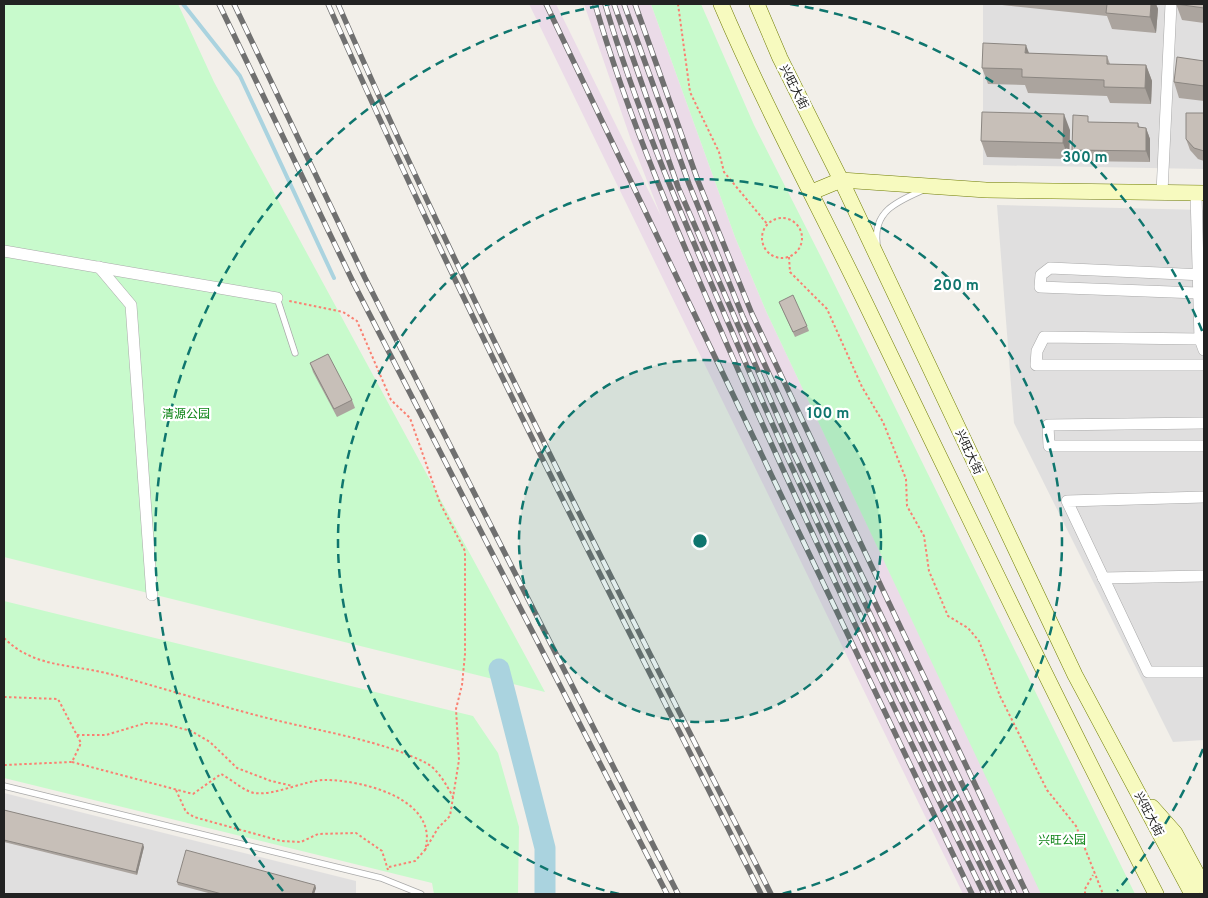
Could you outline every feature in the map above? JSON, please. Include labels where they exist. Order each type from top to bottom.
[{"type":"main road","points":[[721,4],[745,59],[812,192],[1047,681],[1156,894]]},
{"type":"main road","name":"兴旺大街","points":[[757,4],[780,58],[841,180],[1075,676],[1192,894]]},
{"type":"main road","points":[[812,192],[841,180],[986,190],[1200,193]]},
{"type":"main road","points":[[1134,786],[1175,833],[1204,887]]},
{"type":"street","points":[[1162,192],[1171,4]]},
{"type":"street","points":[[1200,193],[1201,275],[1198,292],[1202,344],[1044,337],[1037,351],[1036,365],[1204,365]]},
{"type":"street","points":[[4,252],[277,298]]},
{"type":"street","points":[[99,267],[131,305],[152,594]]},
{"type":"street","points":[[1198,292],[1040,287],[1041,275],[1050,268],[1201,275]]},
{"type":"street","points":[[1204,423],[1048,425],[1049,446],[1204,446]]},
{"type":"street","points":[[1204,497],[1067,501],[1148,672],[1204,672]]},
{"type":"street","points":[[1103,578],[1204,576]]},
{"type":"lane","points":[[879,260],[876,239],[879,222],[885,210],[897,201],[933,186]]},
{"type":"lane","points":[[277,298],[295,353]]},
{"type":"lane","points":[[4,786],[388,880],[421,894]]},
{"type":"path","points":[[678,4],[690,92],[719,152],[724,172],[768,225]]},
{"type":"path","points":[[779,219],[786,219],[797,225],[801,230],[802,244],[789,257],[776,257],[766,249],[762,236],[768,225],[779,219]]},
{"type":"path","points":[[789,257],[790,272],[815,294],[832,317],[862,387],[883,422],[906,478],[907,506],[924,536],[929,571],[948,616],[968,628],[979,641],[1000,696],[1046,790],[1076,826],[1102,894]]},
{"type":"path","points":[[277,298],[343,312],[357,321],[391,400],[410,418],[440,503],[464,551],[465,654],[462,686],[456,709],[459,760],[450,816],[438,828],[425,850],[415,862],[388,867]]},
{"type":"path","points":[[4,638],[17,650],[38,661],[97,671],[197,697],[238,711],[387,748],[429,765],[445,783],[452,797]]},
{"type":"path","points":[[4,697],[58,699],[81,743],[72,762]]},
{"type":"path","points":[[77,735],[106,735],[146,723],[165,724],[191,731],[210,742],[237,768],[271,781],[295,786]]},
{"type":"path","points":[[4,766],[72,762],[193,794],[221,774],[254,793],[324,780],[368,784],[398,797],[422,815],[428,840],[425,850]]},
{"type":"path","points":[[176,789],[186,812],[194,817],[281,841],[301,842],[318,834],[356,833],[382,851],[388,867],[388,880]]},
{"type":"path","points":[[1085,894],[1085,888],[1094,875]]},
{"type":"shaded area","points":[[529,4],[556,4],[661,216],[631,140],[584,4],[651,4],[735,237],[766,311],[1042,894],[963,894]]},
{"type":"shaded area","points":[[983,4],[1204,4],[1204,169],[983,165]]},
{"type":"shaded area","points":[[997,205],[1204,210],[1204,740],[1173,742],[1014,423]]},
{"type":"shaded area","points":[[4,793],[356,881],[356,894],[4,894]]},
{"type":"green space","name":"清源公园","points":[[4,4],[178,4],[214,82],[545,692],[4,557]]},
{"type":"green space","name":"兴旺公园","points":[[651,4],[701,4],[754,125],[1135,894],[1041,894],[766,311],[735,237]]},
{"type":"green space","points":[[4,601],[473,716],[498,753],[519,827],[518,894],[434,894],[432,883],[4,778]]},
{"type":"building","points":[[1107,4],[1151,4],[1150,17],[1106,13]]},
{"type":"building","points":[[1176,4],[1204,4],[1204,8]]},
{"type":"building","points":[[983,43],[1026,45],[1025,53],[1107,56],[1107,64],[1146,65],[1145,88],[1104,87],[1104,80],[1022,77],[1022,69],[982,68]]},
{"type":"building","points":[[1177,57],[1204,61],[1204,86],[1174,82]]},
{"type":"building","points":[[982,112],[1064,114],[1063,143],[981,141]]},
{"type":"building","points":[[1186,113],[1204,113],[1204,151],[1194,148],[1186,139]]},
{"type":"building","points":[[1073,115],[1088,116],[1088,122],[1138,123],[1138,127],[1146,128],[1146,151],[1072,150]]},
{"type":"building","points":[[793,295],[807,326],[793,332],[779,302]]},
{"type":"building","points":[[328,354],[352,400],[334,409],[310,363]]},
{"type":"building","points":[[4,810],[143,844],[136,872],[4,840]]},
{"type":"building","points":[[186,850],[315,885],[312,894],[222,894],[177,882]]},
{"type":"waterway","points":[[183,4],[240,76],[334,278]]},
{"type":"waterway","points":[[499,669],[545,848],[545,894]]},
{"type":"railway","points":[[219,4],[354,284],[667,894]]},
{"type":"railway","points":[[234,4],[365,278],[678,894]]},
{"type":"railway","points":[[328,4],[484,341],[761,894]]},
{"type":"railway","points":[[338,4],[388,117],[548,452],[771,894]]},
{"type":"railway","points":[[546,4],[972,894]]},
{"type":"railway","points":[[595,4],[643,144],[719,327],[768,438],[984,894]]},
{"type":"railway","points":[[605,4],[647,127],[761,399],[859,612],[994,894]]},
{"type":"railway","points":[[614,4],[678,187],[794,454],[1003,894]]},
{"type":"railway","points":[[624,4],[689,184],[743,317],[842,534],[1015,894]]},
{"type":"railway","points":[[635,4],[698,181],[752,314],[1027,894]]}]
